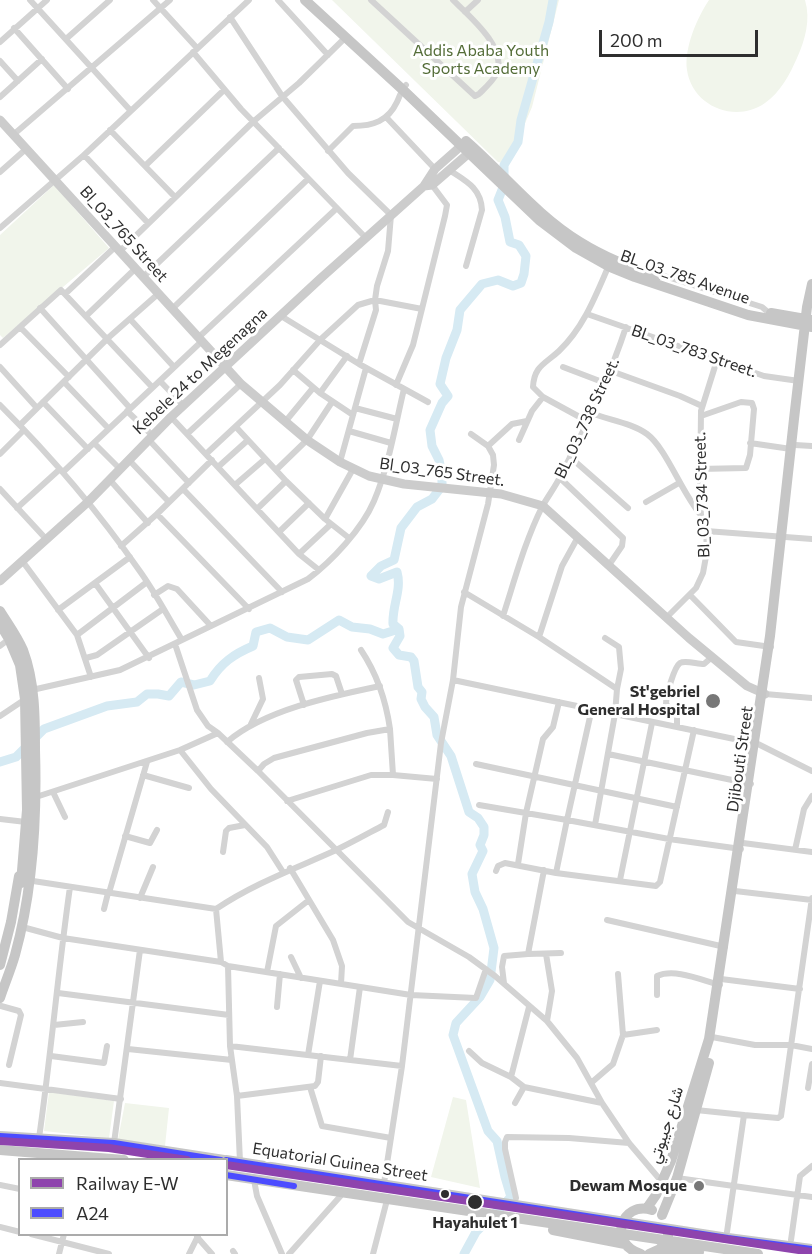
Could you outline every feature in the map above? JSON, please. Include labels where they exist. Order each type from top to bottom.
[{"type":"main road","points":[[305,0],[404,87],[465,149],[489,167]]},
{"type":"main road","points":[[314,0],[489,167]]},
{"type":"main road","name":"BL_03_785 Avenue","points":[[489,167],[506,184],[567,233],[609,263],[635,278],[748,315],[809,321]]},
{"type":"main road","name":"BL_03_785 Avenue","points":[[609,263],[788,320]]},
{"type":"main road","name":"Djibouti Street","points":[[725,947],[770,646],[812,284]]},
{"type":"main road","points":[[788,320],[809,321]]},
{"type":"main road","points":[[0,611],[23,651],[32,690],[32,755],[36,797],[13,951],[0,1004]]},
{"type":"main road","points":[[0,624],[4,643],[20,665],[31,728]]},
{"type":"main road","points":[[0,1004],[19,957],[33,881],[27,867],[26,770],[32,755]]},
{"type":"main road","name":"Djibouti Street","points":[[665,1220],[712,1050],[712,1037],[741,847]]},
{"type":"main road","points":[[0,965],[11,921],[17,881],[27,867]]},
{"type":"main road","points":[[0,980],[13,951]]},
{"type":"main road","name":"Djibouti Street","points":[[706,1048],[720,983]]},
{"type":"main road","name":"شارع جيبوتي","points":[[647,1208],[671,1161],[706,1048]]},
{"type":"main road","name":"Equatorial Guinea Street","points":[[0,1136],[114,1143],[212,1158]]},
{"type":"main road","points":[[0,1150],[94,1158]]},
{"type":"main road","name":"Equatorial Guinea Street","points":[[228,1160],[491,1198],[514,1199],[591,1216],[812,1249]]},
{"type":"main road","name":"Equatorial Guinea Street","points":[[228,1175],[716,1251]]},
{"type":"main road","points":[[514,1199],[626,1217]]},
{"type":"main road","points":[[629,1249],[621,1228],[626,1217],[636,1210],[647,1208],[665,1220],[727,1232],[812,1244]]},
{"type":"main road","points":[[501,1216],[513,1222],[629,1249]]},
{"type":"main road","points":[[663,1247],[668,1235],[665,1220]]},
{"type":"main road","points":[[649,1254],[663,1247],[759,1254]]},
{"type":"street","points":[[30,0],[130,110]]},
{"type":"street","points":[[0,42],[47,0]]},
{"type":"street","points":[[66,39],[110,0]]},
{"type":"street","points":[[153,0],[195,50],[224,90],[366,238]]},
{"type":"street","points":[[13,135],[170,0]]},
{"type":"street","points":[[0,228],[84,155],[249,0]]},
{"type":"street","points":[[278,0],[328,55]]},
{"type":"street","points":[[371,0],[475,96],[496,74],[499,66],[498,55],[490,40],[453,0]]},
{"type":"street","points":[[465,12],[478,0]]},
{"type":"street","points":[[230,17],[282,96],[328,151],[391,215],[388,251],[381,269],[375,310],[359,364]]},
{"type":"street","points":[[14,28],[68,89]]},
{"type":"street","points":[[65,294],[148,223],[346,37]]},
{"type":"street","points":[[0,98],[42,59]]},
{"type":"street","points":[[0,61],[18,81]]},
{"type":"street","points":[[328,151],[353,126],[364,126],[384,120],[397,103],[404,87]]},
{"type":"street","points":[[146,165],[224,90]]},
{"type":"street","points":[[386,117],[435,169]]},
{"type":"street","name":"Bl_03_765 Street","points":[[0,121],[226,368]]},
{"type":"street","points":[[110,130],[175,196]]},
{"type":"street","points":[[143,277],[279,148]]},
{"type":"street","points":[[0,172],[26,149]]},
{"type":"street","points":[[396,385],[412,345],[447,205],[428,186],[435,169],[465,149]]},
{"type":"street","name":"Kebele 24 to Megenagna","points":[[0,581],[88,502],[171,417],[391,215],[449,170],[465,149]]},
{"type":"street","points":[[84,155],[148,223]]},
{"type":"street","points":[[449,170],[472,184],[482,201],[482,210],[466,266]]},
{"type":"street","points":[[172,309],[308,179]]},
{"type":"street","points":[[17,508],[88,449],[337,208]]},
{"type":"street","points":[[587,421],[543,397],[533,387],[536,370],[561,349],[587,314],[609,263]]},
{"type":"street","points":[[86,316],[135,269]]},
{"type":"street","points":[[2,340],[61,290],[153,387]]},
{"type":"street","points":[[0,454],[37,408],[108,338],[158,294]]},
{"type":"street","points":[[206,454],[358,305],[375,300],[422,309]]},
{"type":"street","points":[[40,308],[189,483]]},
{"type":"street","name":"BL_03_783 Street.","points":[[587,314],[764,376],[801,381]]},
{"type":"street","points":[[281,316],[359,364],[428,402]]},
{"type":"street","points":[[130,319],[174,367]]},
{"type":"street","points":[[20,327],[108,428]]},
{"type":"street","name":"BL_03_738 Street.","points":[[503,616],[519,566],[543,506],[560,478],[611,371],[626,327]]},
{"type":"street","points":[[320,393],[347,356]]},
{"type":"street","name":"Bl_03_734 Street.","points":[[666,618],[696,588],[704,573],[706,531],[701,516],[699,469],[701,416],[717,360]]},
{"type":"street","points":[[563,366],[605,383]]},
{"type":"street","points":[[0,367],[37,408]]},
{"type":"street","name":"Bl_03_765 Street.","points":[[226,368],[261,402],[307,440],[353,469],[382,480],[501,494],[543,506],[666,618],[747,686],[763,693]]},
{"type":"street","points":[[340,462],[366,368]]},
{"type":"street","points":[[293,370],[313,388],[353,416]]},
{"type":"street","points":[[611,371],[702,406]]},
{"type":"street","points":[[160,381],[184,406]]},
{"type":"street","points":[[187,434],[241,384]]},
{"type":"street","points":[[285,422],[313,388]]},
{"type":"street","points":[[32,690],[110,674],[149,658],[308,579],[349,538],[373,503],[382,480],[404,389]]},
{"type":"street","points":[[519,440],[527,421],[543,397]]},
{"type":"street","points":[[699,469],[746,468],[754,409],[749,401],[741,402],[701,416]]},
{"type":"street","points":[[43,402],[88,449]]},
{"type":"street","points":[[276,470],[307,440],[332,402]]},
{"type":"street","points":[[0,405],[88,502],[130,557],[182,640]]},
{"type":"street","points":[[355,408],[397,419]]},
{"type":"street","points":[[591,413],[635,428],[650,436],[701,516]]},
{"type":"street","points":[[171,417],[299,554],[319,570]]},
{"type":"street","points":[[488,446],[512,424],[527,421]]},
{"type":"street","points":[[236,427],[286,481],[325,519],[349,538]]},
{"type":"street","points":[[349,431],[391,443]]},
{"type":"street","points":[[384,1183],[402,1066],[442,731],[453,680],[464,592],[478,544],[494,465],[493,455],[488,446],[471,434]]},
{"type":"street","points":[[219,467],[248,440]]},
{"type":"street","points":[[94,443],[120,469]]},
{"type":"street","points":[[750,444],[793,448],[812,446]]},
{"type":"street","points":[[570,457],[628,508]]},
{"type":"street","points":[[236,484],[265,459]]},
{"type":"street","points":[[129,460],[169,502]]},
{"type":"street","points":[[121,546],[148,523],[212,460]]},
{"type":"street","points":[[325,519],[353,469]]},
{"type":"street","points":[[560,478],[623,538],[622,546],[609,565]]},
{"type":"street","points":[[109,479],[148,523]]},
{"type":"street","points":[[257,509],[286,481]]},
{"type":"street","points":[[646,502],[679,483]]},
{"type":"street","points":[[0,489],[47,540]]},
{"type":"street","points":[[183,489],[282,592]]},
{"type":"street","points":[[279,532],[309,503]]},
{"type":"street","points":[[157,514],[249,609]]},
{"type":"street","points":[[299,554],[331,524]]},
{"type":"street","points":[[706,531],[812,538]]},
{"type":"street","points":[[539,637],[562,566],[578,537]]},
{"type":"street","points":[[58,610],[130,557]]},
{"type":"street","points":[[22,562],[77,634],[91,677]]},
{"type":"street","points":[[77,634],[147,582]]},
{"type":"street","points":[[95,583],[149,658]]},
{"type":"street","points":[[154,595],[168,586],[177,589],[211,626]]},
{"type":"street","points":[[464,592],[617,688]]},
{"type":"street","points":[[690,595],[736,642],[770,646]]},
{"type":"street","points":[[86,658],[93,657],[131,633],[163,609]]},
{"type":"street","points":[[595,825],[621,669],[619,647],[605,638]]},
{"type":"street","points":[[175,644],[200,717],[208,726],[258,771],[388,903],[418,929],[469,957],[490,972],[547,1021],[577,1058],[629,1143],[662,1182]]},
{"type":"street","points":[[361,650],[380,686],[387,708],[393,775]]},
{"type":"street","points":[[677,727],[677,717],[666,704],[666,697],[677,666],[682,662],[704,664],[712,657]]},
{"type":"street","points":[[304,705],[296,680],[299,677],[332,674],[336,676],[342,694]]},
{"type":"street","points":[[251,724],[263,699],[260,678]]},
{"type":"street","points":[[453,680],[756,744],[812,771]]},
{"type":"street","points":[[227,742],[251,724],[304,705],[380,686]]},
{"type":"street","points":[[763,693],[812,698]]},
{"type":"street","points":[[0,704],[3,714],[25,699]]},
{"type":"street","points":[[518,864],[526,813],[543,739],[553,727],[559,702]]},
{"type":"street","points":[[556,873],[592,708]]},
{"type":"street","points":[[620,880],[652,723]]},
{"type":"street","points":[[258,771],[274,758],[390,729]]},
{"type":"street","points":[[496,871],[500,864],[518,864],[556,873],[658,885],[694,730]]},
{"type":"street","points":[[36,797],[147,762],[218,733]]},
{"type":"street","points":[[180,750],[211,789],[267,848],[283,872]]},
{"type":"street","points":[[608,754],[750,783]]},
{"type":"street","points":[[104,909],[147,762]]},
{"type":"street","points":[[476,764],[677,807]]},
{"type":"street","points":[[143,775],[189,788]]},
{"type":"street","points":[[287,801],[371,775],[437,779]]},
{"type":"street","points":[[53,792],[65,817]]},
{"type":"street","points":[[795,850],[804,809],[812,796]]},
{"type":"street","points":[[479,805],[669,839],[812,852]]},
{"type":"street","points":[[33,881],[216,909],[290,868],[335,850],[384,825],[388,812]]},
{"type":"street","points":[[0,819],[27,822]]},
{"type":"street","points":[[223,852],[226,831],[229,828],[245,825]]},
{"type":"street","points":[[125,836],[150,843],[157,830]]},
{"type":"street","points":[[140,897],[153,867]]},
{"type":"street","points":[[290,868],[339,953],[342,966],[341,984]]},
{"type":"street","points":[[528,954],[544,870]]},
{"type":"street","points":[[39,1138],[51,1056],[70,887]]},
{"type":"street","points":[[696,1110],[778,1118],[781,1116],[812,900],[735,891]]},
{"type":"street","points":[[267,972],[276,926],[309,900]]},
{"type":"street","points":[[216,909],[220,962]]},
{"type":"street","points":[[607,920],[725,947]]},
{"type":"street","points":[[26,928],[63,938],[411,994],[476,998],[490,972]]},
{"type":"street","points":[[114,1143],[140,950]]},
{"type":"street","points":[[504,983],[501,967],[504,956],[561,953]]},
{"type":"street","points":[[546,954],[552,991],[547,1021]]},
{"type":"street","points":[[291,957],[301,978]]},
{"type":"street","points":[[228,966],[230,1046],[237,1096],[240,1162]]},
{"type":"street","points":[[277,1007],[280,974]]},
{"type":"street","points":[[591,1083],[613,1064],[623,1035],[618,974]]},
{"type":"street","points":[[657,995],[657,976],[664,974],[677,974],[720,983],[800,989]]},
{"type":"street","points":[[308,1055],[320,981]]},
{"type":"street","points":[[350,1060],[360,987]]},
{"type":"street","points":[[58,993],[229,1015]]},
{"type":"street","points":[[0,1004],[19,1011],[21,1015],[9,1065]]},
{"type":"street","points":[[511,1077],[529,1007]]},
{"type":"street","points":[[54,1025],[83,1022]]},
{"type":"street","points":[[623,1035],[657,1030]]},
{"type":"street","points":[[712,1037],[762,1046],[791,1045],[812,1050]]},
{"type":"street","points":[[51,1056],[104,1063],[107,1046]]},
{"type":"street","points":[[230,1046],[402,1066]]},
{"type":"street","points":[[128,1049],[232,1060]]},
{"type":"street","points":[[469,1051],[482,1063],[511,1077],[524,1087],[602,1102]]},
{"type":"street","points":[[237,1096],[315,1086],[318,1082],[321,1056]]},
{"type":"street","points":[[808,1088],[812,1064]]},
{"type":"street","points":[[0,1083],[121,1099]]},
{"type":"street","points":[[310,1087],[322,1126],[391,1138]]},
{"type":"street","points":[[515,1103],[524,1087]]},
{"type":"street","points":[[727,1232],[744,1115]]},
{"type":"street","points":[[514,1199],[505,1149],[507,1137],[569,1138],[629,1143]]},
{"type":"street","points":[[791,1240],[801,1174],[812,1166]]},
{"type":"street","points":[[677,1178],[812,1197]]},
{"type":"street","points":[[254,1180],[257,1197],[282,1254]]},
{"type":"street","points":[[0,1185],[18,1189]]},
{"type":"street","points":[[290,1254],[344,1192]]},
{"type":"street","points":[[373,1254],[387,1200]]},
{"type":"street","points":[[0,1227],[18,1232]]},
{"type":"street","points":[[39,1236],[104,1253]]},
{"type":"street","points":[[59,1254],[64,1236]]},
{"type":"street","points":[[192,1252],[198,1236]]},
{"type":"street","points":[[198,1236],[212,1254]]},
{"type":"green space","name":"Addis Ababa Youth Sports Academy","points":[[332,0],[559,0],[532,107],[518,144],[503,163],[498,162]]},
{"type":"green space","points":[[709,0],[805,0],[806,30],[794,64],[775,94],[765,103],[753,109],[741,112],[717,108],[706,102],[691,83],[687,70],[687,52],[696,24]]},
{"type":"green space","points":[[54,185],[109,248],[3,338],[0,335],[0,235]]},
{"type":"green space","points":[[49,1092],[114,1101],[109,1138],[44,1131]]},
{"type":"green space","points":[[453,1097],[466,1100],[480,1188],[431,1177]]},
{"type":"green space","points":[[125,1103],[169,1108],[165,1146],[118,1139]]},
{"type":"waterway","points":[[464,1254],[476,1232],[511,1197],[497,1141],[488,1131],[453,1035],[456,1023],[480,997],[490,980],[494,948],[483,909],[475,892],[472,874],[483,851],[480,845],[484,827],[478,818],[469,812],[451,756],[437,735],[434,717],[421,699],[422,692],[418,687],[414,661],[411,657],[399,655],[393,648],[400,636],[399,629],[393,624],[398,585],[397,572],[379,579],[371,576],[381,566],[394,560],[401,528],[417,507],[432,499],[442,486],[439,460],[432,446],[430,430],[442,403],[448,396],[440,384],[446,358],[457,330],[460,310],[482,284],[498,280],[513,286],[521,283],[524,274],[526,256],[519,245],[510,242],[505,217],[498,200],[504,185],[504,165],[518,142],[521,120],[549,22],[553,0]]},
{"type":"waterway","points":[[0,762],[16,757],[44,729],[107,706],[137,702],[147,694],[169,696],[181,682],[194,685],[210,681],[228,660],[253,646],[256,632],[270,628],[287,637],[308,640],[339,620],[352,627],[370,629],[383,634],[399,629]]},
{"type":"rail line","name":"E-W","points":[[0,1141],[109,1148],[174,1158]]},
{"type":"rail line","name":"E-W","points":[[228,1165],[812,1252]]},
{"type":"transit line","name":"A24","points":[[0,1136],[114,1143],[208,1158]]},
{"type":"transit line","name":"A24","points":[[228,1160],[812,1249]]},
{"type":"transit line","name":"A24","points":[[228,1175],[294,1186]]},
{"type":"place","name":"St'gebriel General Hospital","points":[[713,701]]},
{"type":"place","name":"Dewam Mosque","points":[[699,1186]]},
{"type":"place","name":"Hayahulet 1","points":[[475,1202]]}]
